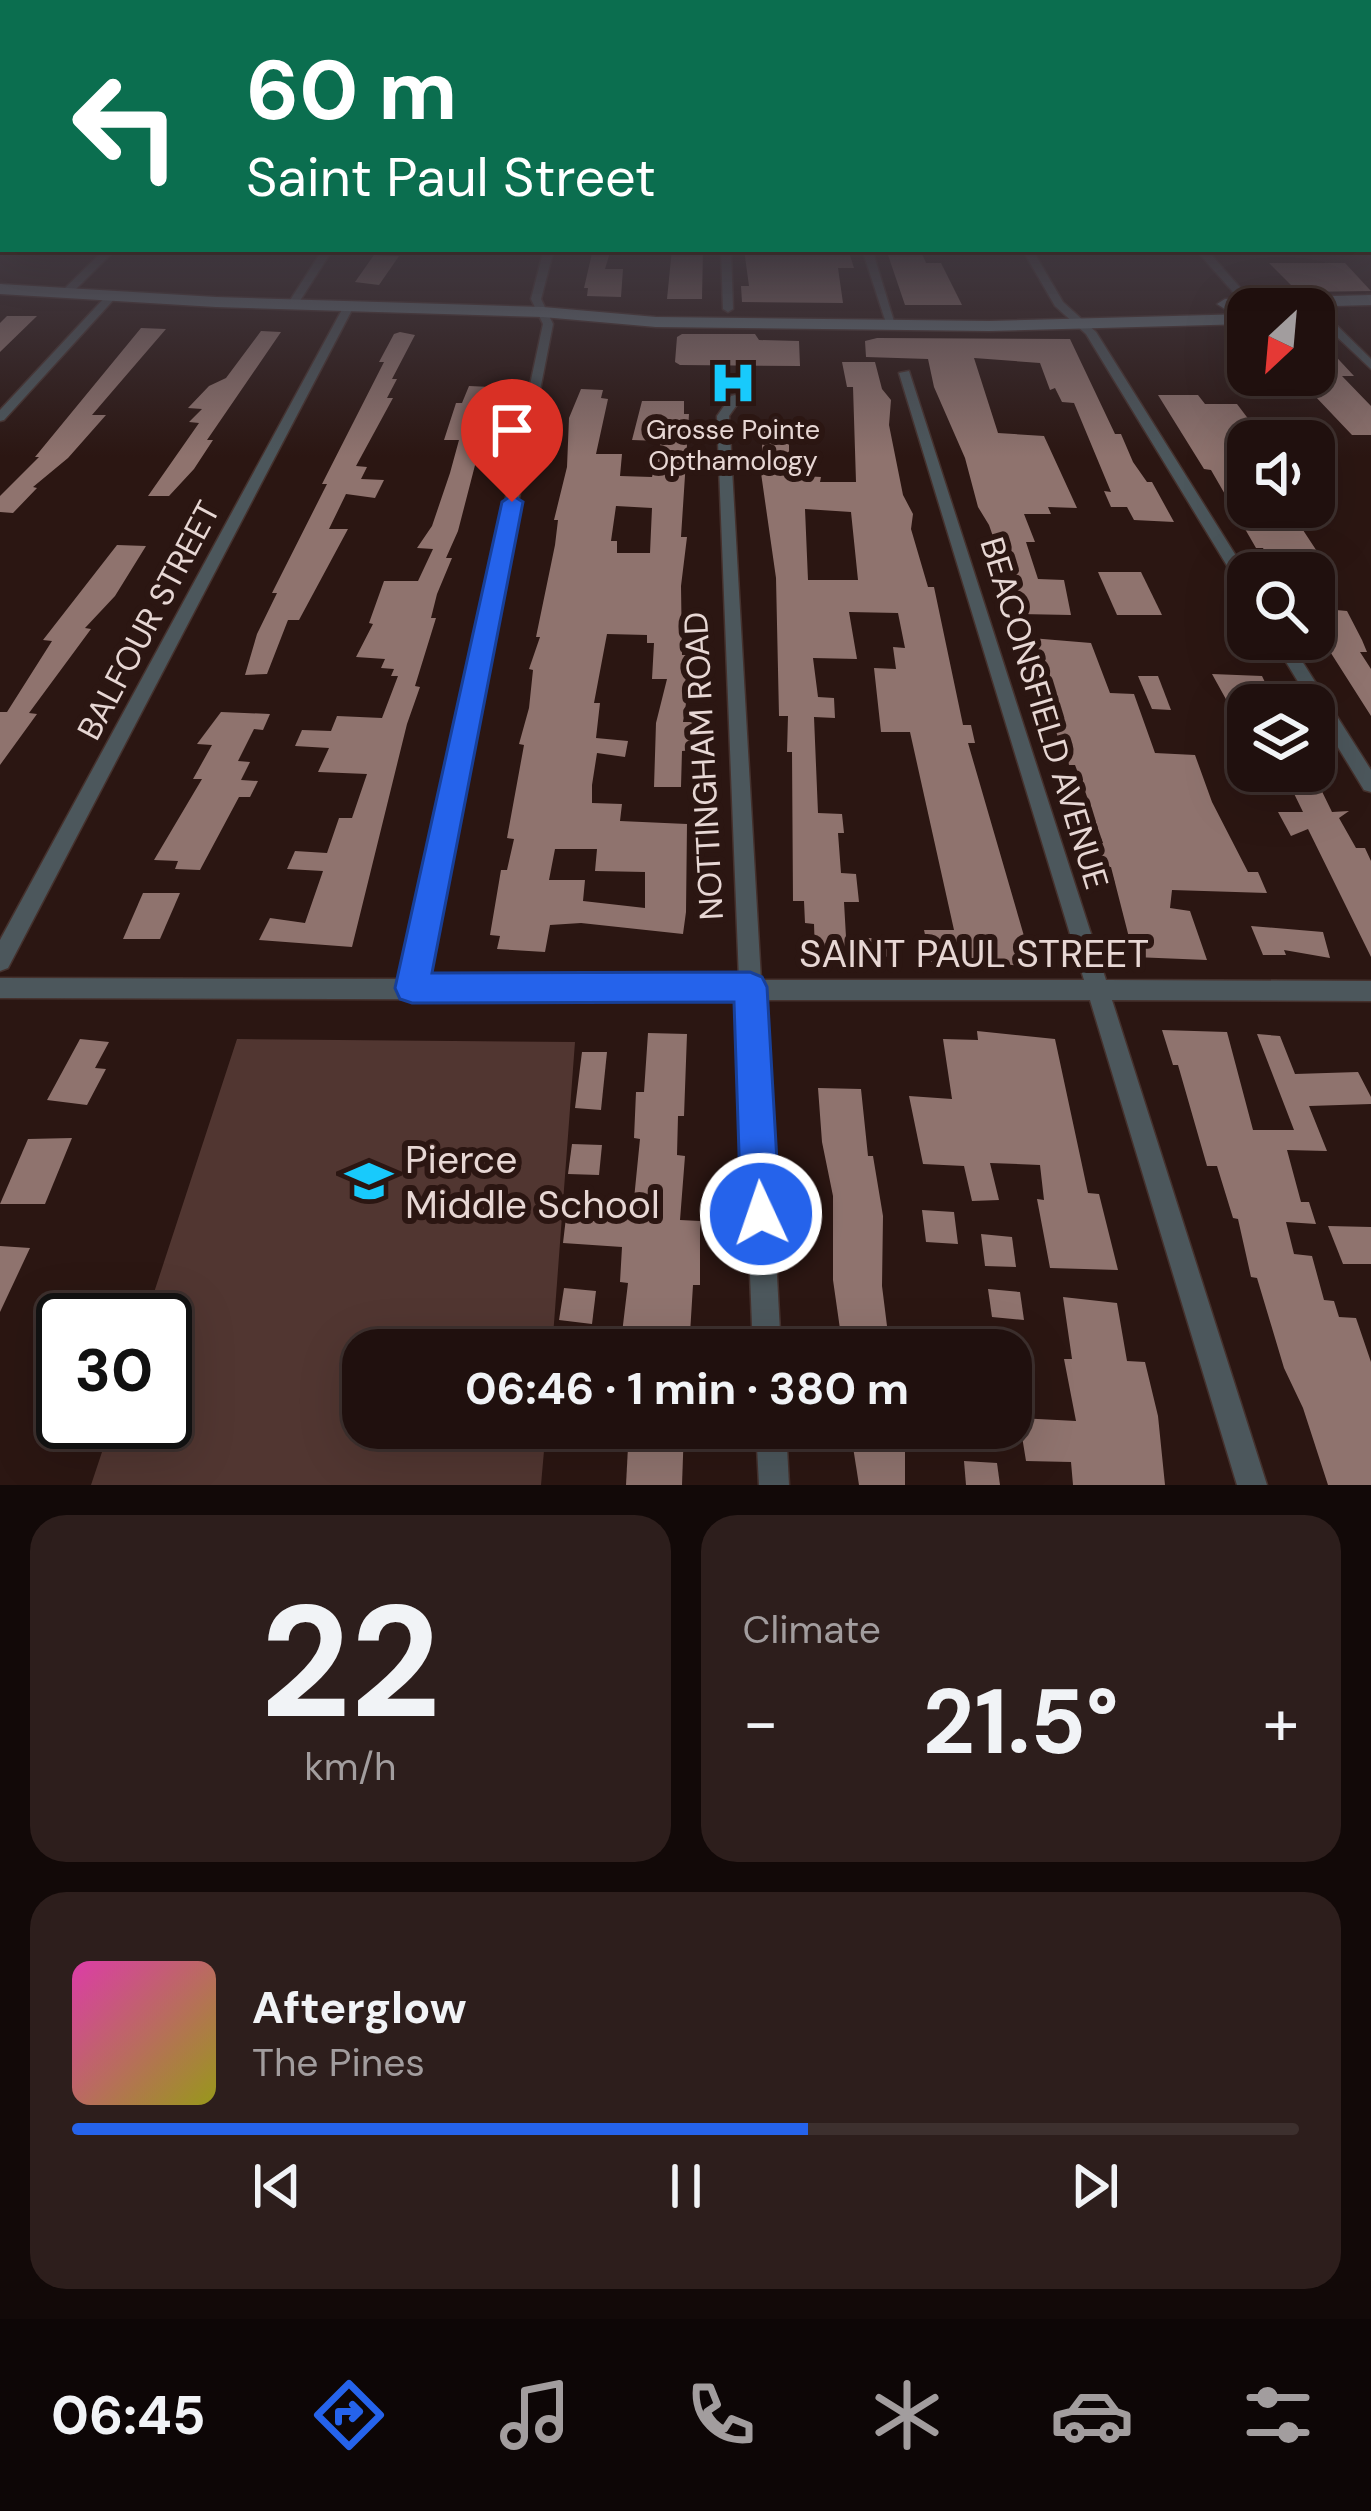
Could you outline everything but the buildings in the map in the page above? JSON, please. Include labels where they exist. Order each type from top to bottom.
[{"type":"main road","points":[[848,318],[932,318]]},
{"type":"main road","points":[[878,318],[889,319]]},
{"type":"street","points":[[0,417],[91,318]]},
{"type":"street","name":"BALFOUR STREET","points":[[0,961],[343,318]]},
{"type":"street","points":[[412,988],[546,318]]},
{"type":"street","points":[[1075,318],[1090,332],[1227,553]]},
{"type":"street","points":[[1335,331],[1371,366]]},
{"type":"street","name":"BEACONSFIELD AVENUE","points":[[905,373],[1252,1485]]},
{"type":"street","name":"NOTTINGHAM ROAD","points":[[735,399],[723,416],[766,1329]]},
{"type":"street","points":[[1293,660],[1371,785]]},
{"type":"street","name":"SAINT PAUL STREET","points":[[0,988],[1371,991]]},
{"type":"street","points":[[772,1449],[774,1485]]},
{"type":"shaded area","name":"Pierce Middle School","points":[[237,1039],[575,1042],[554,1329],[342,1329],[342,1449],[544,1449],[541,1485],[91,1485],[103,1449],[192,1449],[192,1293],[154,1293]]},
{"type":"place","name":"Grosse Pointe Opthamology","points":[[733,383]]},
{"type":"place","name":"Pierce Middle School","points":[[369,1181]]},
{"type":"route","points":[[512,502],[412,988],[750,987],[761,1214]]}]
